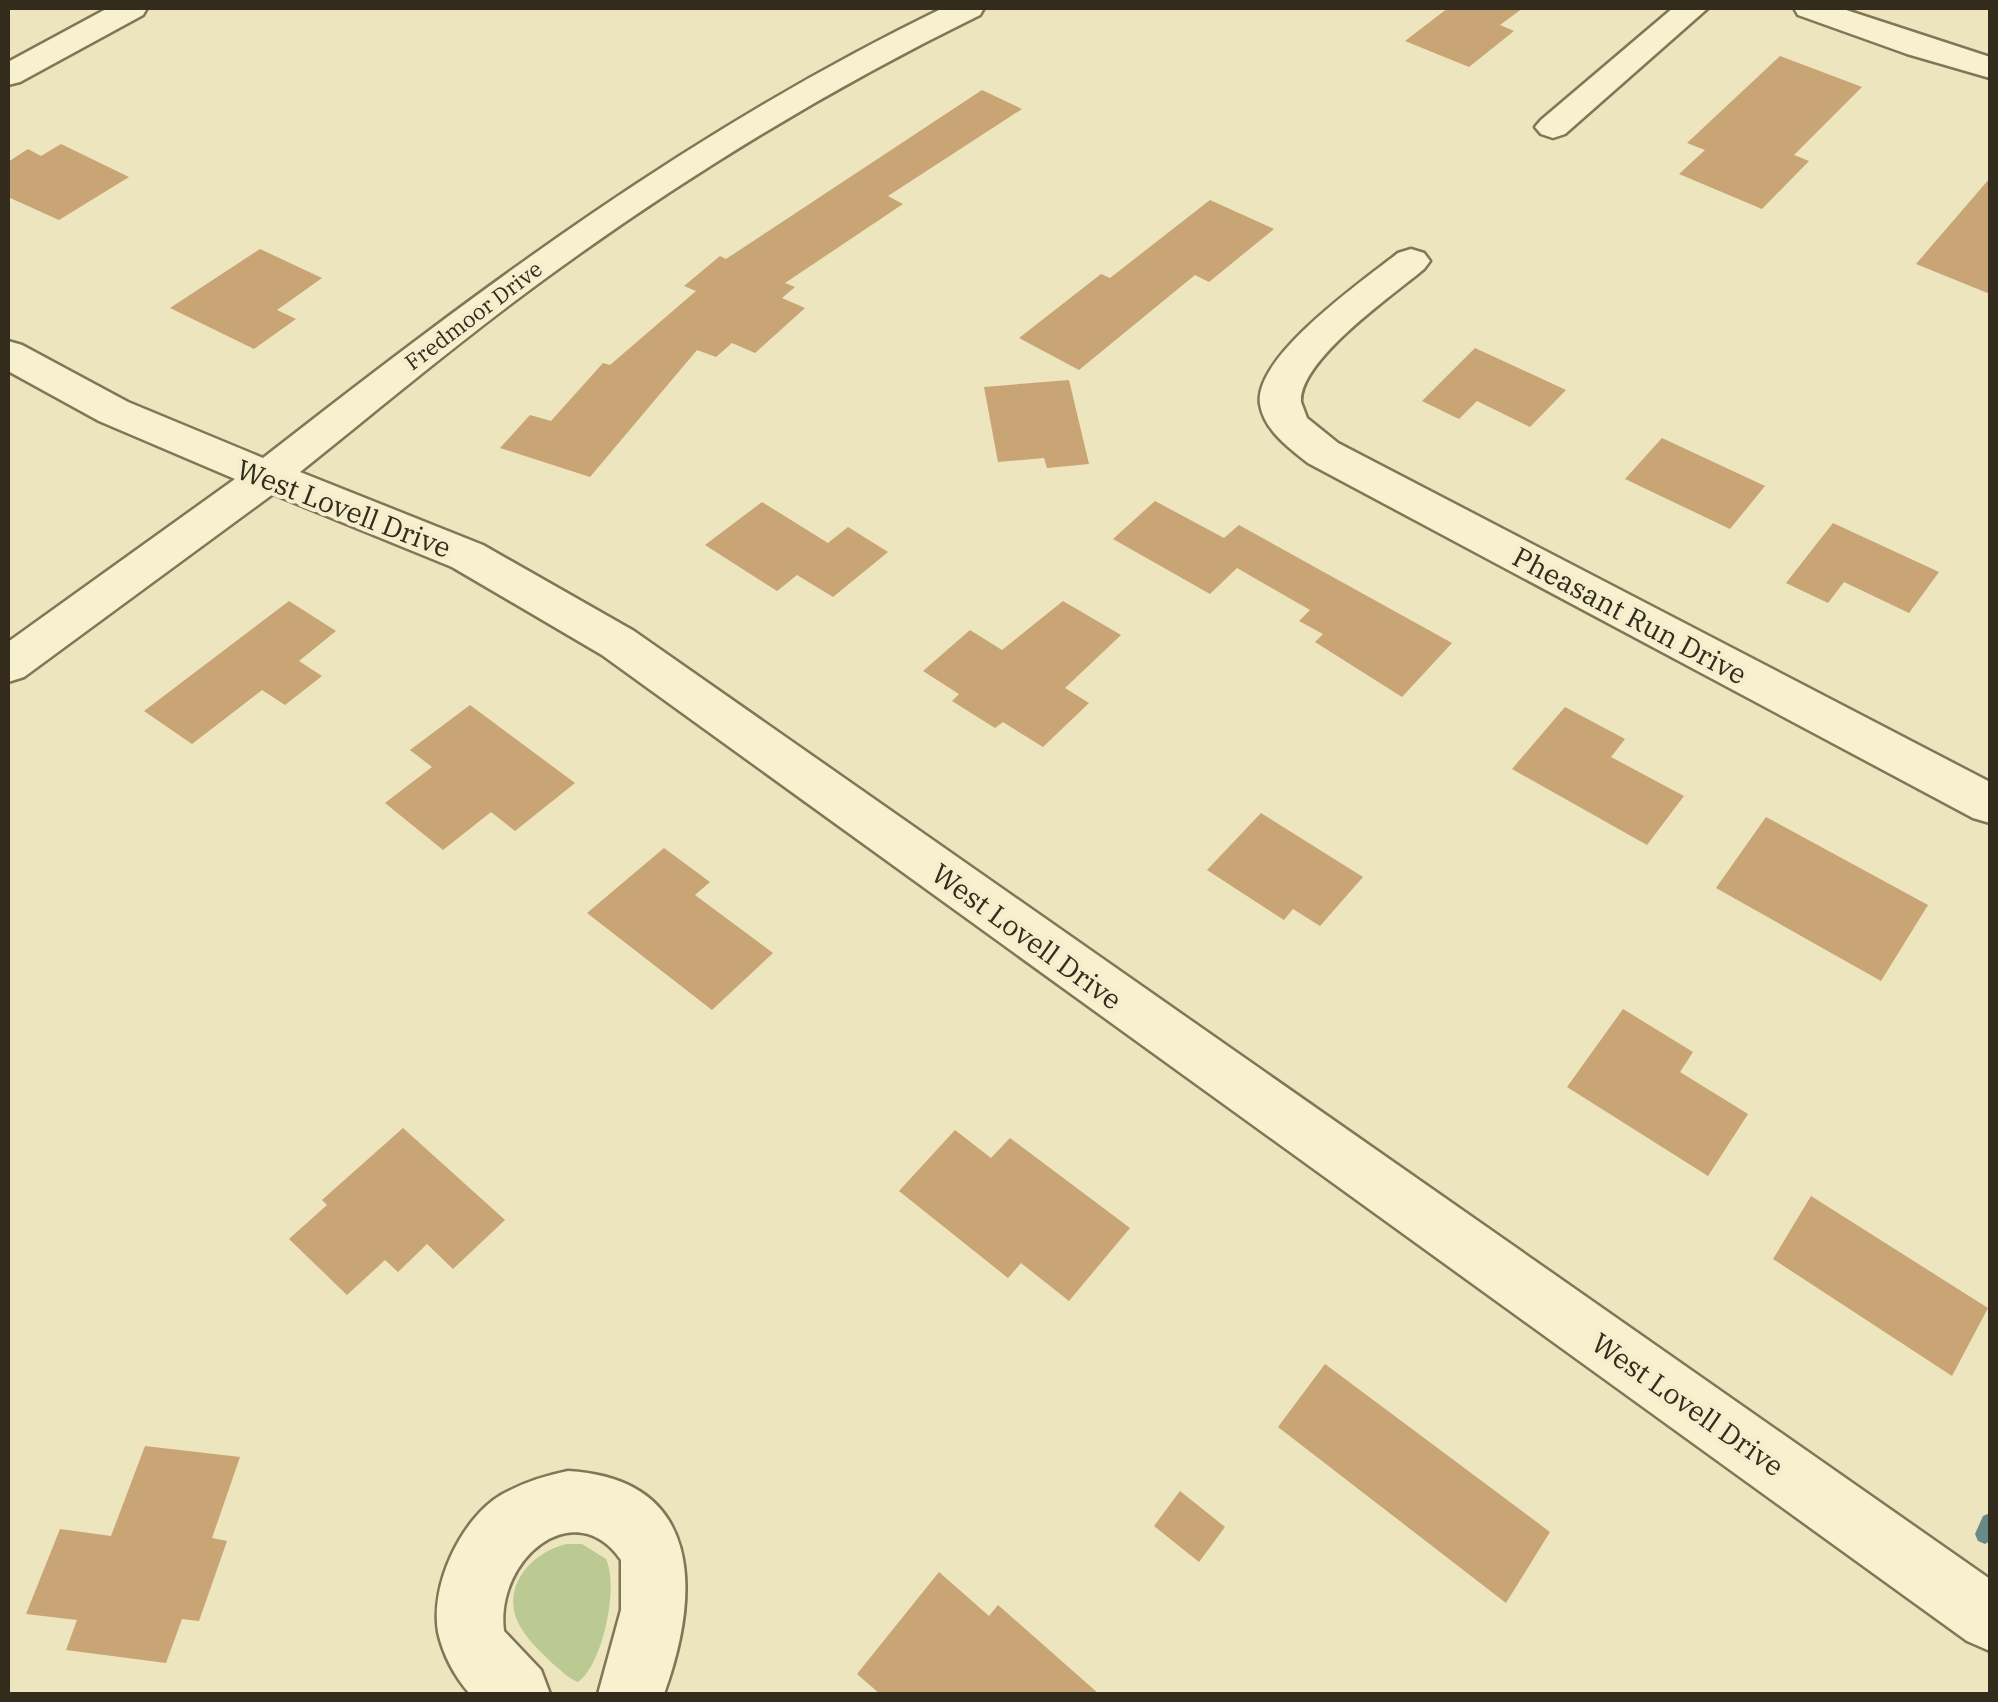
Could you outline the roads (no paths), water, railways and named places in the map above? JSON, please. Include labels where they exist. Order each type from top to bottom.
[{"type":"street","points":[[8,75],[131,8]]},
{"type":"street","name":"Fredmoor Drive","points":[[8,665],[268,476],[482,307],[649,188],[831,76],[968,8]]},
{"type":"street","points":[[1554,127],[1692,8]]},
{"type":"street","points":[[1810,8],[1919,48],[1990,68]]},
{"type":"street","name":"Pheasant Run Drive","points":[[1411,261],[1302,355],[1285,376],[1280,393],[1282,410],[1294,432],[1322,453],[1990,804]]},
{"type":"street","name":"West Lovell Drive","points":[[8,354],[122,418],[474,560],[558,604],[1990,1618]]},
{"type":"street","points":[[516,1694],[476,1648],[469,1620],[472,1584],[503,1531],[556,1502],[580,1500],[600,1504],[625,1517],[642,1534],[652,1557],[650,1620],[631,1694]]},
{"type":"waterway","points":[[1985,1534],[1990,1523]]}]
